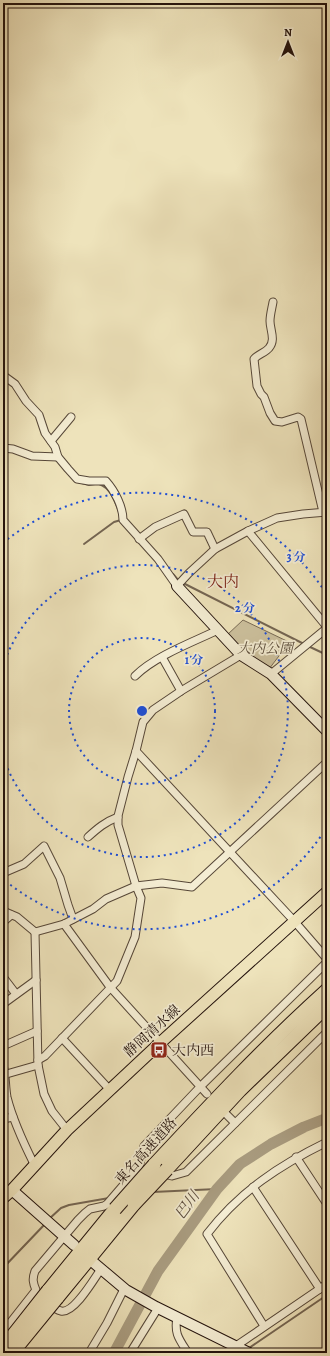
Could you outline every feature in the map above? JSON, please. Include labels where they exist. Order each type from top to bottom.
[{"type":"highway","name":"東名高速道路","points":[[12,1353],[47,1293],[134,1204],[188,1128],[265,1049],[327,990]]},
{"type":"highway","name":"東名高速道路","points":[[3,1348],[47,1293],[111,1206],[160,1167],[327,1006]]},
{"type":"main road","name":"静岡清水線","points":[[7,1192],[67,1130],[160,1043],[327,892]]},
{"type":"street","points":[[177,586],[215,549],[248,531],[277,518],[325,512],[300,419],[298,417],[282,422],[275,421],[270,413],[264,397],[256,386],[254,359],[269,348],[272,343],[270,322],[273,302]]},
{"type":"street","points":[[3,373],[4,376],[15,384],[26,401],[39,415],[45,433],[55,447],[58,457],[68,470],[77,479],[106,481],[116,496],[123,514],[123,520],[158,559],[177,586],[241,655],[271,674],[327,731]]},
{"type":"street","points":[[51,441],[71,417]]},
{"type":"street","points":[[3,448],[13,449],[32,456],[58,457]]},
{"type":"street","points":[[139,539],[155,527],[184,514],[193,532],[207,532],[215,549]]},
{"type":"street","points":[[248,531],[327,627],[271,674]]},
{"type":"street","points":[[135,676],[142,669],[162,657],[218,630]]},
{"type":"street","points":[[4,1075],[38,1063],[117,981],[137,927],[141,898],[119,832],[118,817],[143,722],[153,710],[181,691],[241,655]]},
{"type":"street","points":[[162,657],[181,691]]},
{"type":"street","points":[[136,751],[295,922],[327,961],[200,1087],[144,1146],[141,1156],[141,1163],[137,1171],[119,1191],[111,1206],[90,1209],[85,1212],[35,1271],[32,1277],[33,1284],[47,1293],[56,1309],[62,1312],[69,1310],[75,1305],[97,1266],[125,1289],[157,1308],[248,1353]]},
{"type":"street","points":[[35,932],[64,924],[93,909],[106,899],[136,886],[162,883],[192,887],[327,762]]},
{"type":"street","points":[[88,837],[99,826],[118,817]]},
{"type":"street","points":[[3,873],[24,864],[44,846],[60,878],[73,919]]},
{"type":"street","points":[[3,912],[17,917],[35,932],[38,1063],[44,1094],[52,1111],[67,1130]]},
{"type":"street","points":[[3,922],[11,915]]},
{"type":"street","points":[[64,924],[110,987],[207,1094]]},
{"type":"street","points":[[3,977],[16,994]]},
{"type":"street","points":[[3,1004],[36,980]]},
{"type":"street","points":[[3,1046],[37,1031]]},
{"type":"street","points":[[141,1163],[147,1168],[166,1176],[180,1175],[186,1172],[327,1032]]},
{"type":"street","points":[[62,1038],[110,1090]]},
{"type":"street","points":[[3,1065],[5,1094],[20,1138],[34,1164]]},
{"type":"street","points":[[227,1116],[235,1123]]},
{"type":"street","points":[[3,1119],[13,1117]]},
{"type":"street","points":[[264,1326],[208,1234],[216,1222],[238,1199],[253,1187],[296,1157],[327,1142]]},
{"type":"street","points":[[296,1157],[327,1204]]},
{"type":"street","points":[[253,1187],[320,1288]]},
{"type":"street","points":[[7,1192],[48,1222],[74,1245]]},
{"type":"street","points":[[236,1346],[327,1284]]},
{"type":"street","points":[[89,1353],[125,1289]]},
{"type":"street","points":[[3,1332],[47,1293]]},
{"type":"street","points":[[130,1353],[157,1308]]},
{"type":"street","points":[[177,1318],[175,1328],[177,1336],[188,1353]]},
{"type":"green space","name":"大内公園","points":[[243,620],[293,644],[282,652],[269,669],[243,653],[227,635]]},
{"type":"waterway","points":[[78,482],[89,485],[95,484]]},
{"type":"waterway","points":[[99,484],[110,492],[119,512]]},
{"type":"waterway","points":[[84,544],[114,522],[121,520]]},
{"type":"waterway","points":[[173,574],[179,581]]},
{"type":"waterway","points":[[183,583],[304,644]]},
{"type":"waterway","points":[[308,646],[327,655]]},
{"type":"waterway","name":"巴川","points":[[114,1353],[158,1271],[217,1189],[240,1164],[271,1144],[304,1127],[327,1118]]},
{"type":"waterway","points":[[153,1192],[217,1189]]},
{"type":"waterway","points":[[49,1219],[61,1208],[69,1205],[109,1198]]},
{"type":"waterway","points":[[3,1268],[45,1224]]},
{"type":"waterway","points":[[249,1348],[327,1295]]},
{"type":"place","name":"大内西","points":[[159,1050]]},
{"type":"district","name":"大内","points":[[223,582]]}]
